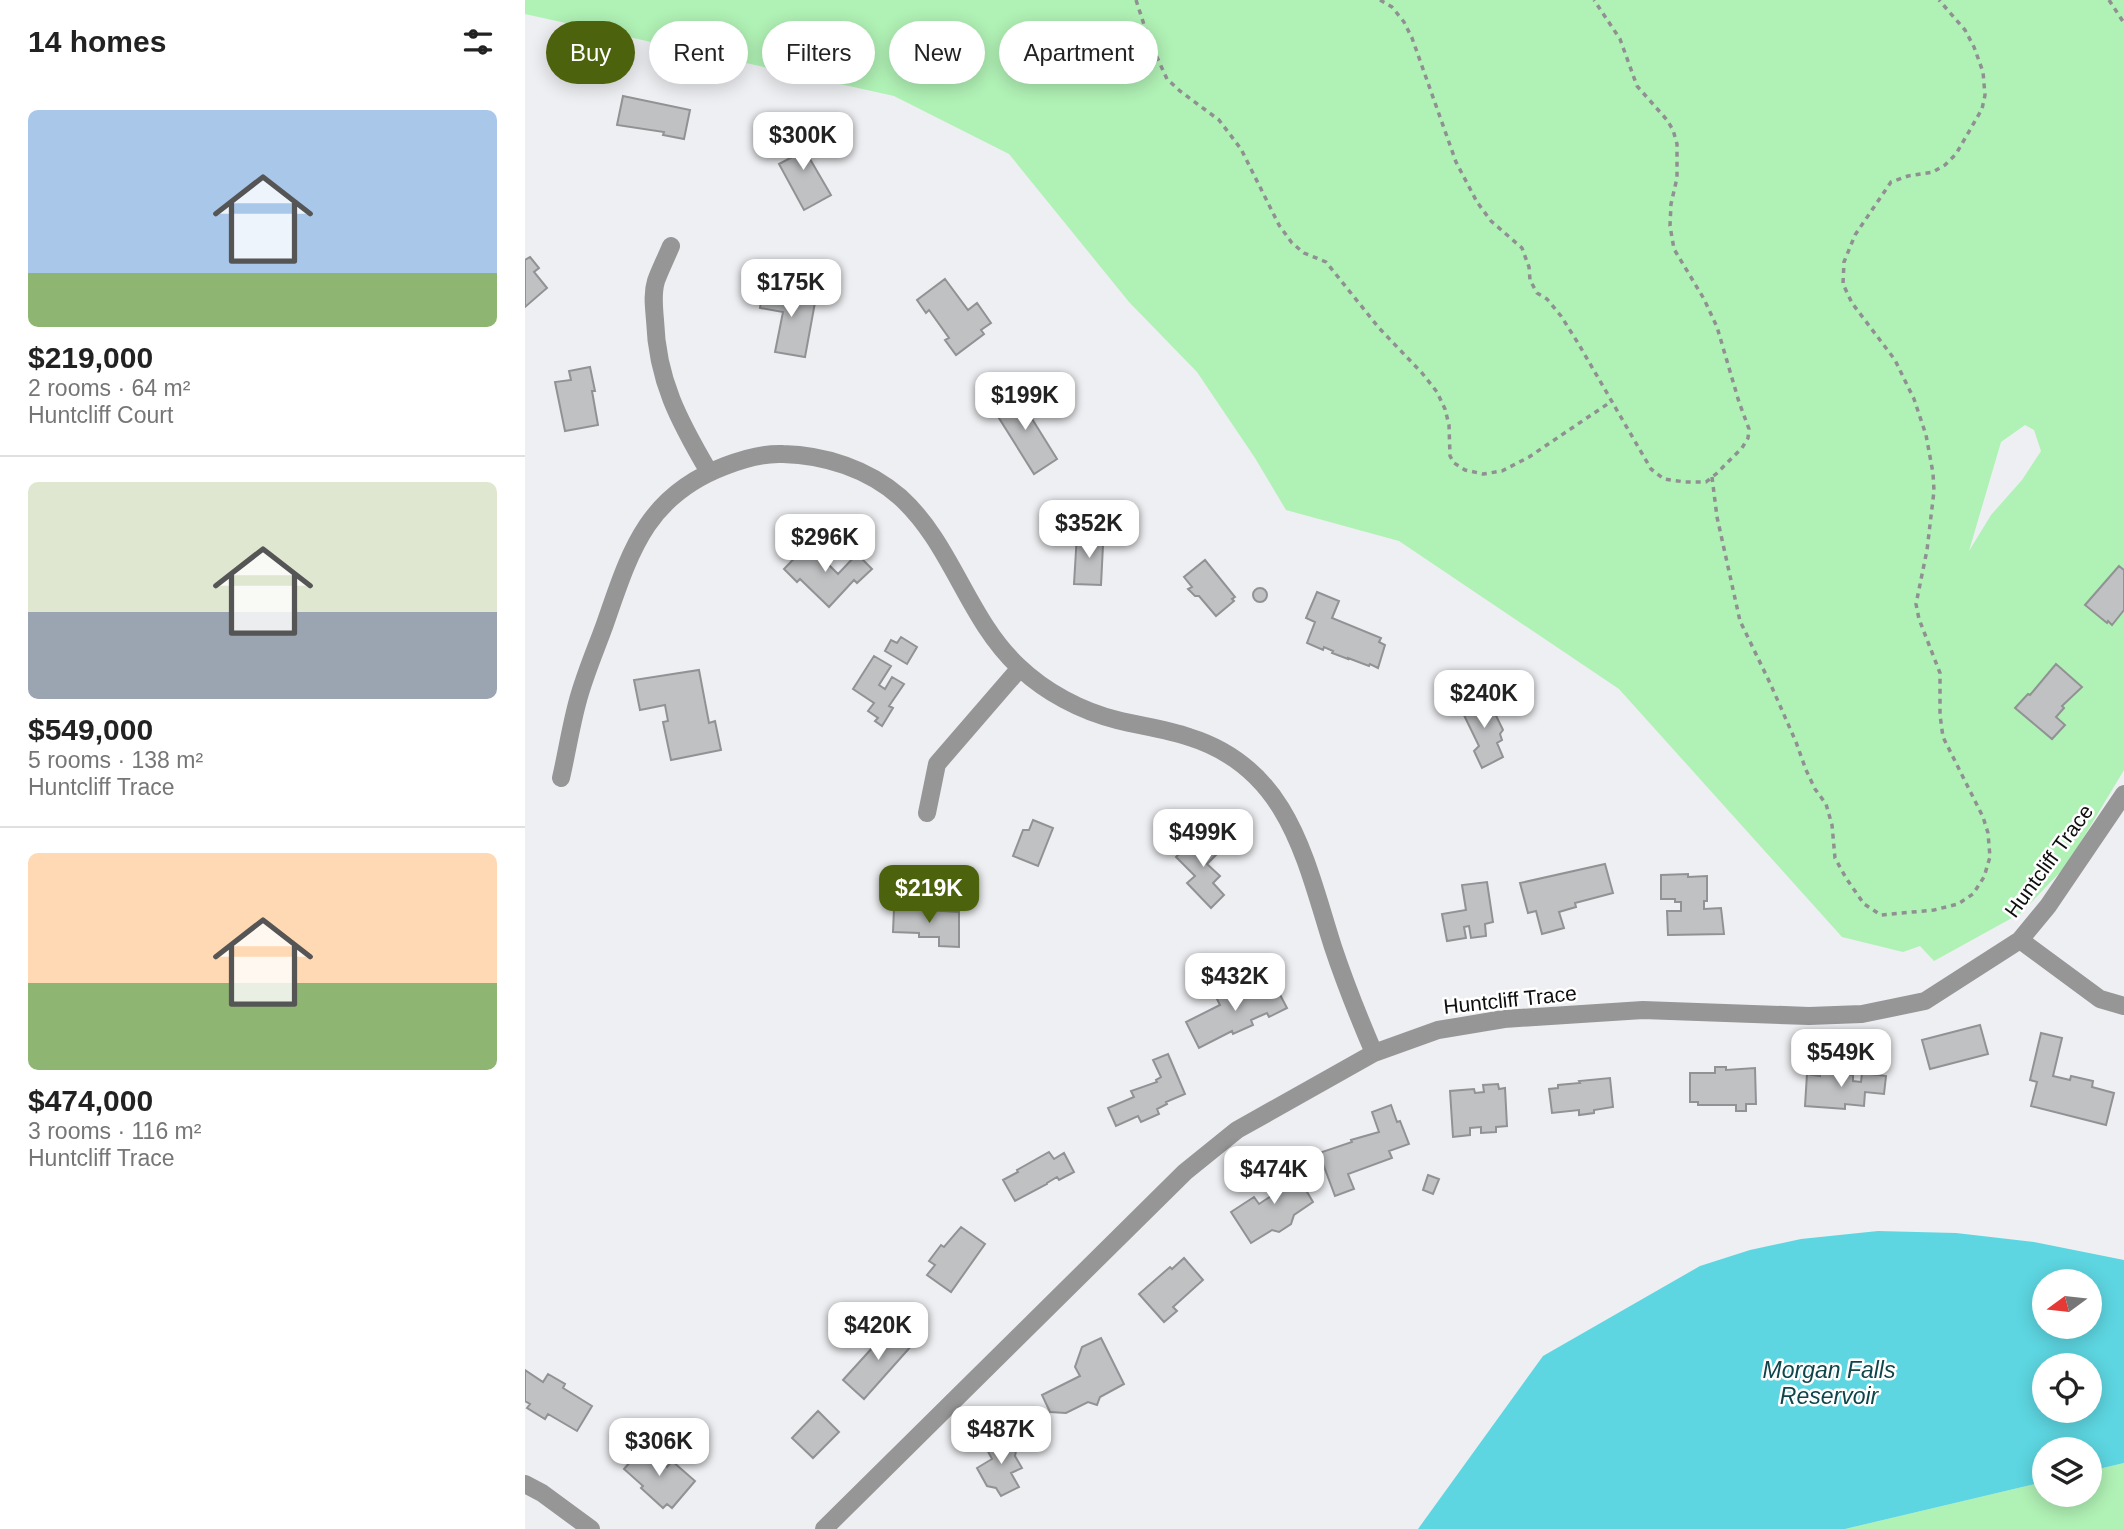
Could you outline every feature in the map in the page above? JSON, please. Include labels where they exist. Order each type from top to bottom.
[{"type":"street","points":[[671,246],[656,283],[656,343],[666,386],[683,428],[709,472]]},
{"type":"street","points":[[561,778],[578,700],[628,559],[659,508],[680,489],[709,472],[740,460],[775,454],[803,454],[834,461],[877,480],[915,512],[936,540],[981,620],[1000,647],[1020,668],[1055,694],[1088,711],[1213,745],[1261,780],[1283,810],[1298,838],[1345,983],[1374,1053]]},
{"type":"street","points":[[927,813],[937,764],[1020,668]]},
{"type":"street","name":"Huntcliff Trace","points":[[824,1529],[1185,1172],[1237,1130],[1374,1053],[1438,1030],[1504,1019],[1643,1010],[1809,1016],[1862,1014],[1925,1000],[2020,940],[2047,906],[2124,794]]},
{"type":"street","points":[[2020,940],[2100,999],[2124,1006]]},
{"type":"street","points":[[525,1483],[591,1529]]},
{"type":"path","points":[[1136,0],[1149,40],[1167,79],[1219,120],[1241,149],[1279,225],[1291,243],[1304,253],[1326,262],[1379,328],[1437,392],[1449,425],[1450,456],[1454,463],[1465,470],[1483,474],[1502,471],[1529,457],[1612,401]]},
{"type":"path","points":[[1380,0],[1392,7],[1412,38],[1456,162],[1477,202],[1491,221],[1522,248],[1529,267],[1530,280],[1537,293],[1547,299],[1561,316],[1651,469],[1664,479],[1706,482],[1742,449],[1749,429],[1717,327],[1704,299],[1674,250],[1670,226],[1677,169],[1677,144],[1673,130],[1637,86],[1620,39],[1594,0]]},
{"type":"path","points":[[1712,477],[1717,517],[1740,621],[1770,683],[1806,770],[1815,789],[1826,803],[1832,825],[1835,859],[1864,904],[1881,915],[1934,910],[1958,904],[1973,894],[1984,877],[1990,857],[1988,833],[1983,817],[1943,737],[1940,673],[1916,604],[1929,539],[1934,491],[1926,435],[1914,399],[1895,360],[1852,303],[1843,285],[1844,262],[1855,235],[1891,182],[1933,172],[1945,165],[1956,154],[1982,109],[1986,95],[1983,72],[1974,47],[1965,30],[1939,0]]},
{"type":"path","points":[[2109,0],[2124,23]]},
{"type":"green space","points":[[525,0],[2124,0],[2124,770],[2067,865],[2021,913],[1934,961],[1920,946],[1903,952],[1842,937],[1619,689],[1399,541],[1286,510],[1255,458],[1197,372],[1129,302],[1009,154],[894,96],[840,84],[875,84],[875,21],[762,21],[762,67],[748,64],[748,21],[649,21],[649,42],[635,38],[635,21],[556,21],[525,14]],"holes":[[[2025,425],[2034,430],[2041,451],[2022,480],[1991,515],[1969,551],[2001,442]]]},
{"type":"green space","points":[[2124,1463],[2124,1529],[1845,1529],[2032,1485],[2032,1507],[2102,1507],[2102,1468]]},
{"type":"water","name":"Morgan Falls Reservoir","points":[[1878,1231],[1956,1233],[2034,1242],[2124,1260],[2124,1463],[2102,1468],[2102,1437],[2032,1437],[2032,1485],[1845,1529],[1418,1529],[1543,1356],[1700,1266],[1750,1250],[1801,1239]]},
{"type":"building","points":[[623,96],[690,110],[684,139],[663,135],[664,132],[617,125]]},
{"type":"building","points":[[799,127],[808,144],[803,147],[831,195],[804,210],[779,164],[796,155],[794,150],[790,152],[782,136]]},
{"type":"building","points":[[530,257],[539,268],[534,272],[547,288],[525,307],[525,260]]},
{"type":"building","points":[[945,279],[968,310],[977,303],[991,323],[981,330],[984,334],[956,355],[945,340],[949,338],[929,310],[926,313],[917,300]]},
{"type":"building","points":[[763,287],[816,297],[805,357],[775,352],[783,312],[760,308]]},
{"type":"building","points":[[590,367],[598,425],[565,431],[555,382],[571,380],[569,371]]},
{"type":"building","points":[[1014,393],[1018,396],[1022,394],[1028,404],[1024,406],[1057,459],[1034,474],[992,407]]},
{"type":"building","points":[[1077,534],[1100,535],[1100,543],[1103,545],[1101,585],[1074,584]]},
{"type":"building","points":[[810,542],[838,574],[857,554],[872,569],[857,583],[854,580],[829,607],[800,579],[797,582],[784,569]]},
{"type":"building","points":[[1205,560],[1235,597],[1232,599],[1234,601],[1216,616],[1199,596],[1195,596],[1188,589],[1192,587],[1184,577]]},
{"type":"building","points":[[2119,566],[2124,570],[2124,610],[2112,625],[2085,605]]},
{"type":"building","points":[[1260,588],[1265,590],[1265,600],[1260,602],[1255,600],[1253,595],[1255,590]]},
{"type":"building","points":[[1317,592],[1339,601],[1332,618],[1381,638],[1379,642],[1385,645],[1378,668],[1307,643],[1315,622],[1306,618]]},
{"type":"building","points":[[901,637],[917,647],[907,664],[885,651],[891,640],[897,643]]},
{"type":"building","points":[[874,656],[891,666],[879,685],[885,689],[892,677],[904,684],[889,706],[893,708],[882,726],[875,721],[878,718],[868,711],[874,703],[853,689]]},
{"type":"building","points":[[2056,664],[2082,687],[2062,706],[2064,708],[2056,717],[2065,725],[2052,739],[2015,708],[2030,695]]},
{"type":"building","points":[[699,670],[709,723],[715,721],[721,750],[671,760],[663,722],[668,721],[665,705],[640,710],[634,680]]},
{"type":"building","points":[[1486,695],[1503,730],[1500,734],[1502,740],[1497,743],[1503,757],[1482,768],[1474,751],[1479,746],[1460,707]]},
{"type":"building","points":[[1033,820],[1053,828],[1038,866],[1013,856],[1023,830],[1029,830]]},
{"type":"building","points":[[1208,835],[1222,849],[1207,864],[1220,876],[1213,883],[1224,895],[1211,908],[1187,883],[1195,876],[1176,857],[1191,842],[1196,847]]},
{"type":"building","points":[[1605,864],[1613,893],[1575,903],[1576,907],[1559,912],[1564,928],[1542,934],[1536,911],[1528,913],[1520,883]]},
{"type":"building","points":[[1688,874],[1688,877],[1707,876],[1707,901],[1704,901],[1704,909],[1721,908],[1724,934],[1668,935],[1667,911],[1681,911],[1681,902],[1661,899],[1661,875]]},
{"type":"building","points":[[1487,882],[1493,922],[1485,924],[1486,936],[1471,938],[1469,926],[1464,927],[1466,938],[1447,941],[1442,914],[1466,910],[1462,885]]},
{"type":"building","points":[[894,908],[959,912],[959,947],[939,946],[939,937],[919,937],[919,933],[893,932]]},
{"type":"building","points":[[1233,983],[1239,996],[1257,987],[1260,993],[1275,985],[1287,1008],[1269,1017],[1267,1013],[1251,1020],[1253,1025],[1233,1034],[1232,1031],[1199,1048],[1186,1022],[1220,1005],[1214,993]]},
{"type":"building","points":[[1980,1025],[1988,1054],[1930,1069],[1922,1040]]},
{"type":"building","points":[[2041,1033],[2062,1038],[2053,1076],[2070,1080],[2071,1076],[2093,1081],[2092,1087],[2114,1093],[2106,1125],[2031,1106],[2037,1082],[2030,1080]]},
{"type":"building","points":[[1168,1054],[1185,1094],[1166,1102],[1167,1104],[1157,1109],[1159,1114],[1141,1122],[1138,1116],[1116,1126],[1108,1108],[1134,1097],[1131,1091],[1157,1082],[1161,1077],[1153,1060]]},
{"type":"building","points":[[1715,1067],[1726,1067],[1726,1070],[1755,1068],[1756,1104],[1746,1104],[1746,1111],[1736,1111],[1736,1105],[1698,1105],[1698,1102],[1690,1102],[1690,1073],[1715,1073]]},
{"type":"building","points":[[1820,1071],[1853,1075],[1853,1081],[1861,1082],[1862,1073],[1886,1076],[1884,1094],[1865,1092],[1864,1106],[1845,1104],[1845,1109],[1805,1106],[1807,1074],[1820,1076]]},
{"type":"building","points":[[1610,1078],[1613,1107],[1579,1115],[1579,1110],[1552,1113],[1549,1089],[1558,1088],[1558,1085],[1580,1083],[1579,1081]]},
{"type":"building","points":[[1498,1084],[1499,1089],[1505,1088],[1507,1126],[1496,1127],[1496,1132],[1481,1133],[1481,1127],[1470,1128],[1470,1135],[1453,1137],[1450,1091],[1474,1089],[1475,1093],[1484,1092],[1483,1085]]},
{"type":"building","points":[[1391,1105],[1409,1144],[1389,1151],[1392,1158],[1348,1174],[1354,1189],[1335,1196],[1319,1153],[1379,1132],[1372,1112]]},
{"type":"building","points":[[1049,1152],[1054,1159],[1064,1153],[1074,1172],[1059,1180],[1057,1177],[1015,1201],[1003,1180]]},
{"type":"building","points":[[1288,1160],[1313,1202],[1294,1215],[1291,1224],[1279,1232],[1272,1230],[1251,1243],[1231,1212],[1254,1197],[1259,1204],[1283,1188],[1272,1171]]},
{"type":"building","points":[[1428,1175],[1439,1179],[1433,1194],[1423,1190]]},
{"type":"building","points":[[961,1227],[985,1244],[951,1292],[927,1275],[935,1265],[929,1261],[941,1245],[944,1247]]},
{"type":"building","points":[[1184,1258],[1203,1280],[1173,1307],[1177,1311],[1164,1322],[1139,1294]]},
{"type":"building","points":[[893,1325],[913,1344],[864,1399],[843,1380]]},
{"type":"building","points":[[1101,1338],[1124,1384],[1100,1397],[1097,1405],[1088,1402],[1066,1413],[1050,1412],[1042,1395],[1080,1376],[1075,1367],[1082,1347]]},
{"type":"building","points":[[525,1370],[543,1382],[548,1374],[565,1384],[563,1388],[592,1406],[577,1431],[548,1414],[545,1419],[527,1408],[530,1404],[525,1401]]},
{"type":"building","points":[[818,1411],[839,1432],[813,1458],[792,1438]]},
{"type":"building","points":[[1007,1434],[1022,1468],[1011,1473],[1019,1487],[1001,1496],[996,1488],[987,1486],[977,1468],[992,1459],[985,1446]]},
{"type":"building","points":[[644,1446],[667,1467],[672,1461],[695,1481],[672,1508],[667,1504],[663,1508],[624,1469]]}]
